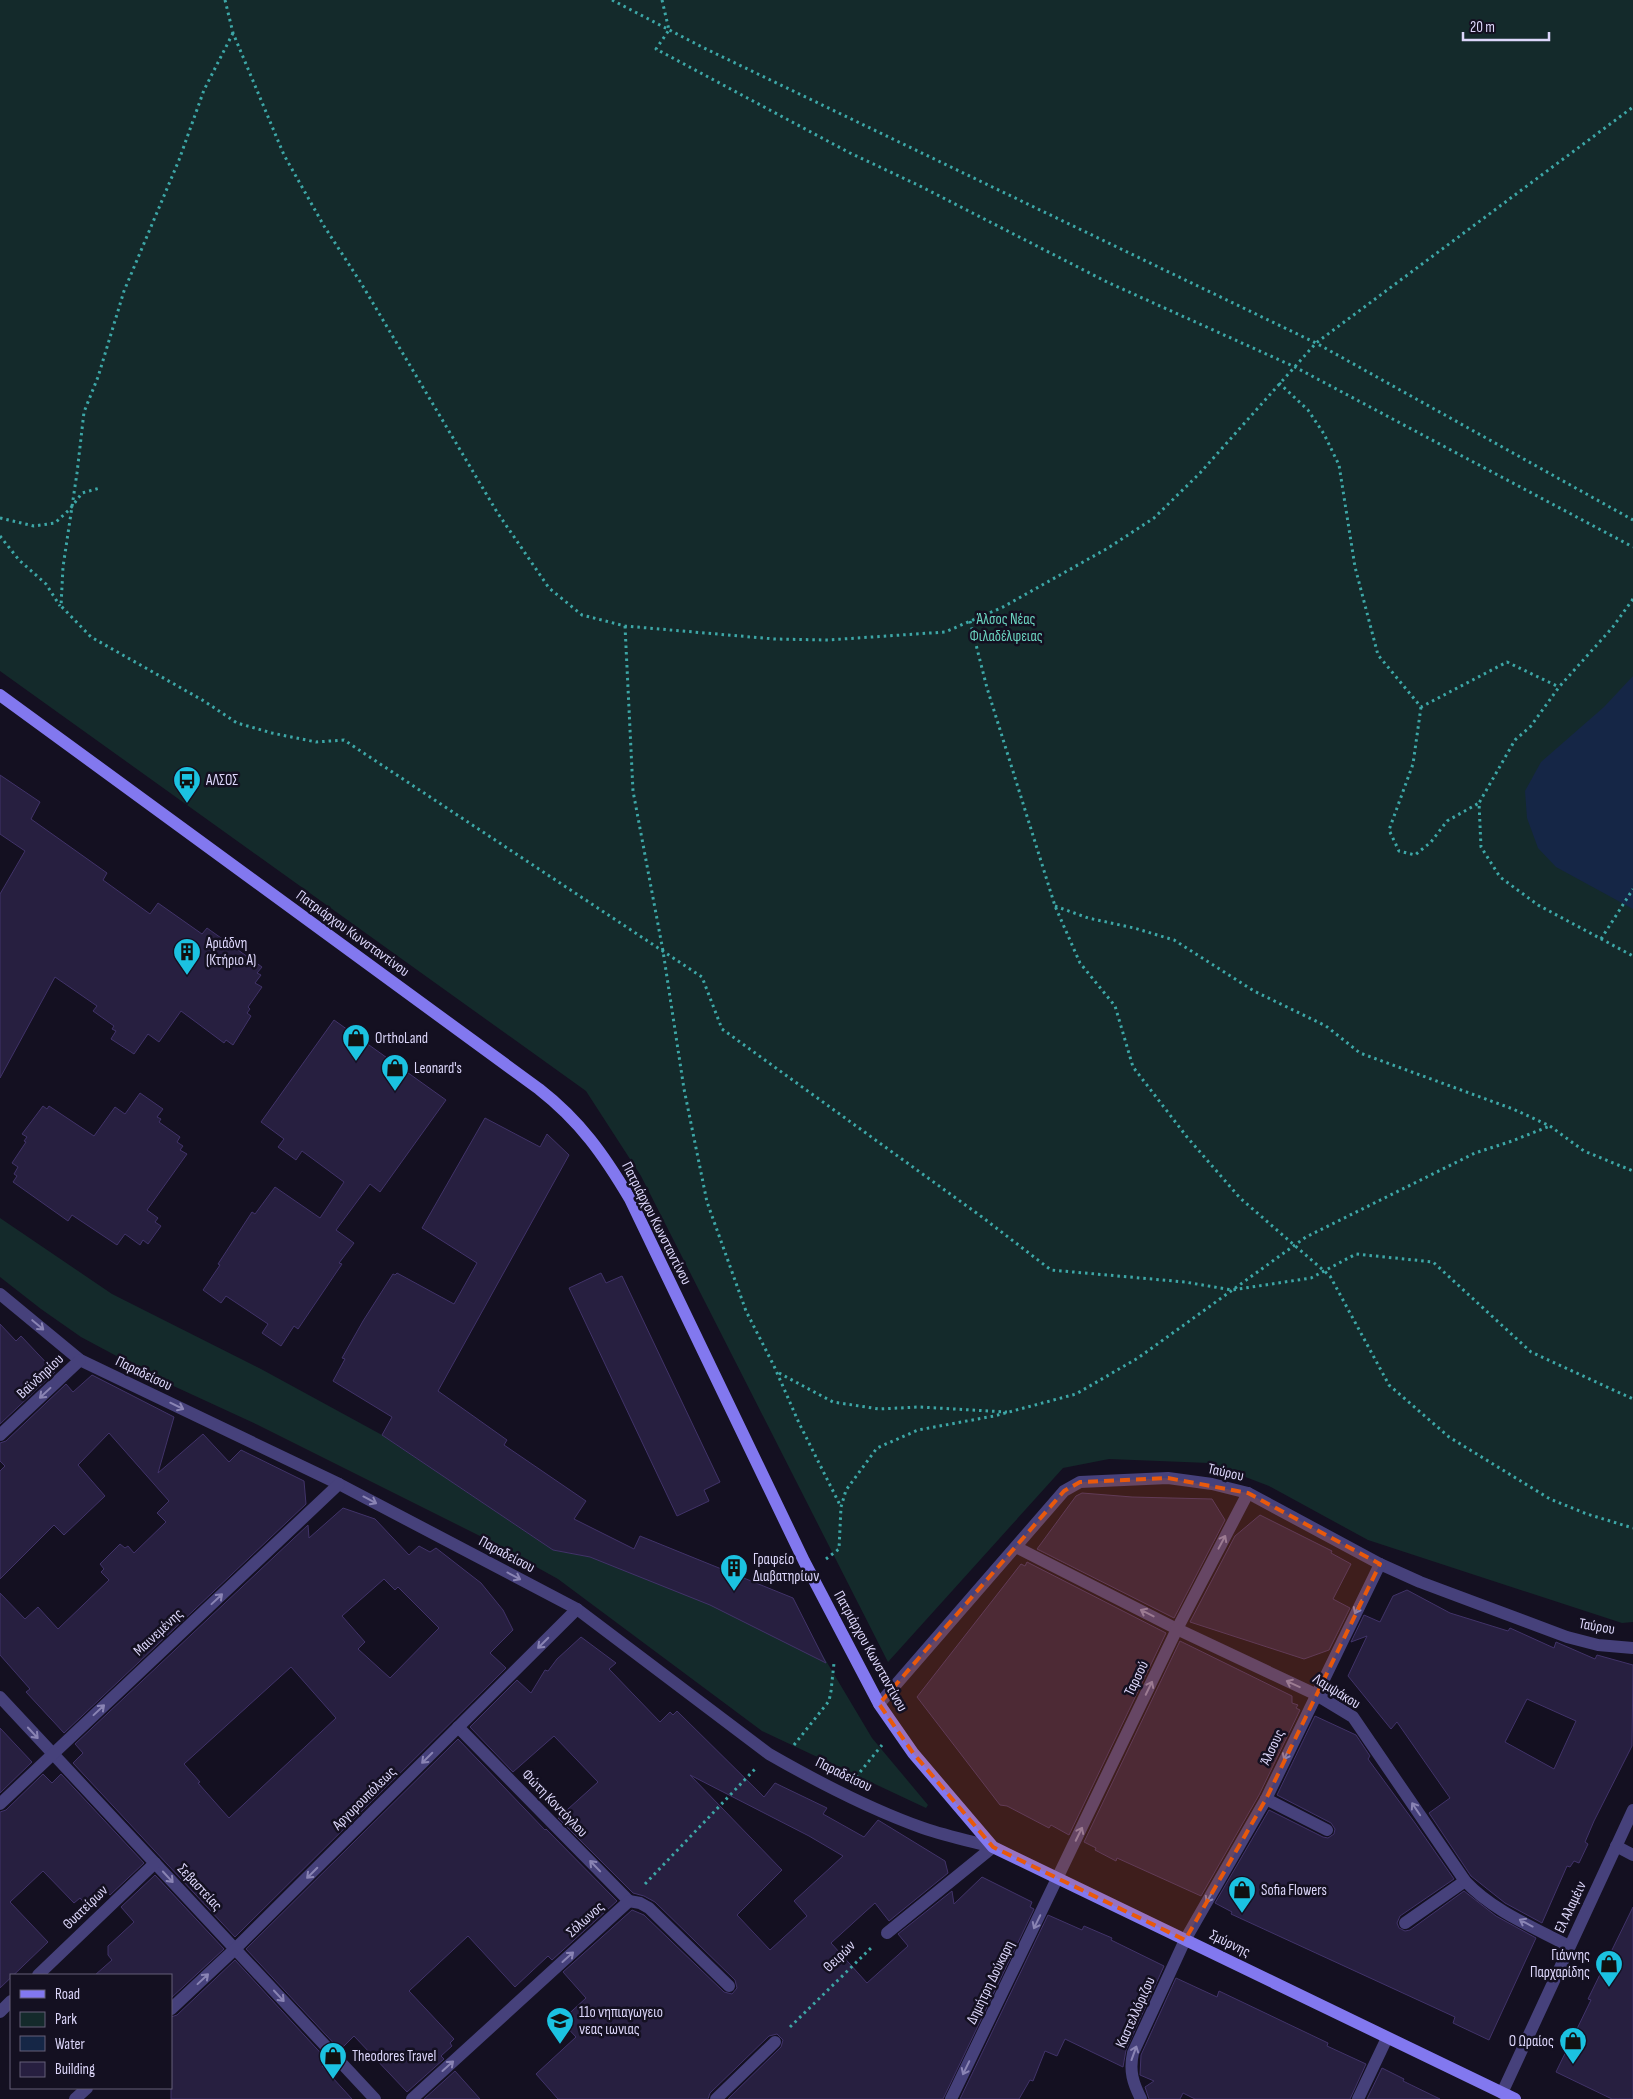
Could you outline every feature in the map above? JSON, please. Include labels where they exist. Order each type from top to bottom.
[{"type":"main road","name":"Πατριάρχου Κωνσταντίνου","points":[[0,695],[539,1089],[579,1124],[610,1166],[630,1199],[809,1571],[879,1704],[895,1728],[939,1784],[994,1847],[1058,1878]]},
{"type":"main road","name":"Σμύρνης","points":[[1058,1878],[1387,2038],[1500,2096],[1515,2099]]},
{"type":"street","name":"Παραδείσου","points":[[0,1294],[80,1360],[339,1484],[577,1609],[770,1754],[782,1761],[842,1793],[923,1828],[994,1847]]},
{"type":"street","name":"Βαϊνδηρίου","points":[[0,1435],[80,1360]]},
{"type":"street","name":"Ταύρου","points":[[879,1704],[1064,1491],[1080,1482],[1168,1478],[1212,1484],[1248,1493],[1380,1564],[1420,1582],[1567,1637],[1598,1645],[1633,1648]]},
{"type":"street","name":"Μαινεμένης","points":[[0,1804],[339,1484]]},
{"type":"street","name":"Ταρσού","points":[[1058,1878],[1177,1629],[1248,1493]]},
{"type":"street","name":"Λαμψάκου","points":[[1016,1547],[1177,1629],[1315,1694],[1353,1717],[1465,1881],[1479,1896],[1492,1905],[1570,1946]]},
{"type":"street","name":"Άλσους","points":[[1185,1940],[1266,1799],[1315,1694],[1380,1564]]},
{"type":"street","name":"Αργυρουπόλεως","points":[[172,2008],[235,1949],[577,1609]]},
{"type":"street","name":"Σεβαστείας","points":[[0,1697],[375,2099]]},
{"type":"street","name":"Φώτη Κοντόγλου","points":[[458,1727],[629,1901]]},
{"type":"street","points":[[1266,1799],[1327,1830]]},
{"type":"street","name":"Ελ Αλαμέιν","points":[[1500,2096],[1633,1810]]},
{"type":"street","points":[[1616,1846],[1633,1854]]},
{"type":"street","points":[[887,1932],[994,1847]]},
{"type":"street","name":"Θυατείρων","points":[[39,1974],[155,1863]]},
{"type":"street","name":"Δημήτρη Δούκαρη","points":[[951,2099],[1058,1878]]},
{"type":"street","points":[[1405,1923],[1465,1881]]},
{"type":"street","points":[[629,1901],[640,1903],[649,1908],[729,1986]]},
{"type":"street","name":"Σόλωνος","points":[[412,2099],[629,1901]]},
{"type":"street","name":"Καστελλόριζου","points":[[1141,2099],[1131,2075],[1130,2064],[1133,2053],[1185,1940]]},
{"type":"street","points":[[0,2012],[10,2002]]},
{"type":"street","points":[[1358,2099],[1387,2038]]},
{"type":"street","points":[[716,2099],[775,2042]]},
{"type":"street","points":[[75,2099],[86,2089]]},
{"type":"path","points":[[225,0],[233,33],[284,154],[324,226],[361,283],[497,512],[549,588],[582,615],[625,626],[774,639],[828,640],[945,632],[1011,602],[1108,548],[1154,518],[1200,473],[1316,343],[1633,107]]},
{"type":"path","points":[[612,0],[669,30],[1316,343],[1633,520]]},
{"type":"path","points":[[662,0],[669,30],[656,49],[850,153],[918,185],[1099,278],[1295,367],[1633,547]]},
{"type":"path","points":[[61,606],[63,567],[84,412],[98,377],[124,291],[178,160],[204,90],[233,33]]},
{"type":"path","points":[[1279,383],[1308,410],[1324,434],[1339,465],[1354,567],[1378,654],[1421,707],[1413,764],[1389,830],[1399,851],[1415,855],[1432,842],[1447,821],[1479,803],[1515,740],[1530,726],[1559,687],[1612,628],[1633,599]]},
{"type":"path","points":[[0,518],[34,526],[55,523],[70,509],[82,493],[100,488]]},
{"type":"path","points":[[0,536],[19,560],[46,584],[61,606],[91,637],[204,700],[237,723],[272,733],[316,742],[344,740],[702,977],[722,1029],[982,1217],[1051,1270],[1185,1282],[1232,1290],[1311,1278],[1356,1254],[1433,1262],[1530,1352],[1633,1399]]},
{"type":"path","points":[[970,621],[987,688],[1055,906],[1080,963],[1115,1006],[1133,1068],[1187,1137],[1240,1198],[1324,1271],[1334,1284],[1389,1385],[1449,1437],[1550,1499],[1587,1514],[1633,1528]]},
{"type":"path","points":[[625,626],[633,791],[663,951],[684,1089],[707,1202],[746,1311],[778,1373],[799,1423],[841,1507]]},
{"type":"path","points":[[1421,707],[1508,662],[1559,687]]},
{"type":"path","points":[[1479,803],[1481,847],[1500,877],[1538,905],[1633,956]]},
{"type":"path","points":[[1601,939],[1633,889]]},
{"type":"path","points":[[1055,906],[1088,918],[1134,928],[1174,940],[1254,991],[1326,1026],[1360,1053],[1513,1109],[1550,1126],[1584,1151],[1633,1171]]},
{"type":"path","points":[[809,1571],[839,1549],[841,1507],[846,1490],[877,1448],[918,1430],[1010,1412],[1076,1394],[1138,1358],[1306,1237],[1475,1153],[1550,1126]]},
{"type":"path","points":[[778,1373],[833,1402],[879,1409],[920,1407],[1010,1412]]},
{"type":"path","points":[[782,1761],[829,1700],[832,1691],[838,1626]]},
{"type":"path","points":[[842,1793],[895,1728]]},
{"type":"path","points":[[629,1901],[770,1754]]},
{"type":"path","name":"Θειρών","points":[[775,2042],[887,1932]]},
{"type":"highlighted area","points":[[1168,1478],[1248,1493],[1380,1564],[1266,1799],[1185,1940],[993,1847],[913,1753],[879,1704],[1064,1491],[1080,1482]]},
{"type":"green space","name":"Άλσος Νέας Φιλαδέλφειας","points":[[0,0],[1633,0],[1633,1622],[1622,1623],[1368,1540],[1269,1486],[1209,1463],[1109,1459],[1063,1468],[888,1662],[641,1176],[586,1091],[0,671]]},
{"type":"green space","points":[[0,1218],[112,1294],[261,1369],[382,1435],[553,1550],[590,1557],[816,1644],[872,1738],[928,1805],[926,1808],[762,1731],[558,1579],[488,1540],[258,1425],[167,1383],[81,1337],[0,1277]]},
{"type":"water","points":[[1633,676],[1633,909],[1556,867],[1538,848],[1527,818],[1525,791],[1541,762],[1604,707]]},
{"type":"building","points":[[0,775],[40,802],[31,819],[107,873],[103,880],[150,914],[158,903],[202,934],[207,928],[262,967],[257,973],[261,975],[255,983],[262,987],[248,1007],[250,1009],[247,1013],[251,1016],[233,1045],[226,1040],[224,1043],[181,1011],[159,1042],[148,1034],[134,1054],[111,1039],[116,1031],[112,1029],[114,1026],[93,1011],[97,1006],[55,977],[0,1078],[0,894],[25,851],[0,834]]},
{"type":"building","points":[[334,1020],[446,1100],[380,1192],[370,1184],[336,1230],[354,1243],[339,1263],[342,1264],[298,1329],[294,1326],[281,1346],[262,1333],[268,1324],[226,1296],[221,1303],[203,1290],[252,1212],[255,1214],[275,1187],[320,1218],[344,1182],[302,1151],[296,1160],[278,1147],[284,1139],[261,1122]]},
{"type":"building","points":[[140,1093],[163,1109],[157,1117],[161,1119],[159,1122],[180,1137],[177,1142],[183,1146],[180,1150],[187,1154],[147,1210],[158,1218],[155,1222],[161,1226],[148,1244],[143,1240],[140,1245],[125,1234],[117,1245],[72,1215],[68,1221],[13,1182],[17,1176],[14,1174],[18,1167],[12,1163],[26,1142],[24,1141],[27,1137],[22,1134],[43,1106],[47,1109],[49,1106],[94,1136],[115,1107],[125,1114]]},
{"type":"building","points":[[485,1118],[540,1147],[547,1134],[569,1155],[438,1391],[507,1440],[504,1445],[586,1501],[574,1519],[634,1549],[640,1536],[793,1598],[826,1663],[710,1605],[590,1557],[553,1550],[382,1435],[392,1417],[333,1381],[345,1359],[342,1358],[393,1274],[397,1273],[454,1304],[477,1263],[422,1228]]},
{"type":"building","points":[[601,1273],[606,1283],[622,1276],[720,1482],[704,1490],[709,1501],[677,1516],[569,1288]]},
{"type":"building","points":[[0,1324],[16,1341],[21,1336],[55,1372],[0,1424]]},
{"type":"building","points":[[92,1375],[174,1417],[158,1473],[203,1434],[229,1462],[241,1450],[304,1481],[306,1504],[64,1733],[26,1692],[30,1689],[0,1655],[0,1593],[25,1619],[38,1607],[58,1629],[109,1580],[101,1572],[104,1569],[100,1564],[120,1544],[125,1548],[128,1546],[134,1553],[166,1522],[157,1513],[169,1501],[109,1433],[78,1465],[105,1496],[64,1535],[54,1525],[0,1579],[0,1471],[5,1466],[0,1461],[0,1443],[6,1441],[66,1384],[73,1392]]},
{"type":"building","points":[[1082,1493],[1132,1497],[1212,1499],[1225,1520],[1174,1618],[1037,1549],[1076,1496]]},
{"type":"building","points":[[343,1508],[375,1519],[409,1555],[419,1546],[430,1552],[436,1548],[481,1583],[503,1610],[513,1630],[490,1653],[506,1668],[235,1937],[73,1763],[83,1753],[75,1744],[308,1525],[309,1538]],"holes":[[[384,1579],[395,1590],[398,1587],[439,1628],[390,1678],[358,1649],[365,1642],[342,1616]],[[291,1667],[336,1718],[229,1818],[184,1764]]]},
{"type":"building","points":[[1260,1515],[1332,1551],[1331,1553],[1351,1564],[1333,1599],[1350,1608],[1329,1650],[1304,1659],[1190,1622],[1235,1536]]},
{"type":"building","points":[[1027,1562],[1166,1633],[1069,1835],[1051,1825],[1049,1828],[1007,1806],[1000,1805],[917,1697],[1021,1564],[1025,1566]]},
{"type":"building","points":[[1407,1590],[1450,1613],[1508,1631],[1510,1628],[1554,1648],[1556,1642],[1595,1659],[1597,1655],[1633,1665],[1632,1746],[1594,1821],[1585,1842],[1588,1844],[1579,1863],[1574,1861],[1570,1867],[1567,1866],[1542,1923],[1505,1903],[1471,1876],[1429,1813],[1450,1798],[1397,1722],[1391,1729],[1348,1676],[1367,1636],[1351,1642],[1364,1615],[1380,1622],[1393,1596]],"holes":[[[1527,1699],[1576,1721],[1554,1769],[1505,1742]]]},
{"type":"building","points":[[581,1637],[616,1663],[609,1669],[660,1722],[670,1712],[673,1715],[677,1711],[764,1797],[775,1783],[827,1808],[823,1814],[864,1837],[878,1820],[945,1861],[948,1873],[889,1921],[875,1903],[831,1943],[867,1983],[908,1946],[898,1934],[952,1891],[954,1904],[982,1877],[1032,1902],[1030,1907],[1034,1909],[943,2099],[728,2099],[781,2047],[783,2040],[777,2034],[769,2036],[710,2093],[708,2099],[558,2099],[536,2074],[576,2037],[561,2021],[586,1998],[563,1972],[632,1910],[644,1915],[724,1992],[732,1994],[737,1988],[735,1980],[655,1902],[633,1893],[558,1818],[598,1782],[554,1736],[513,1772],[470,1727],[517,1680],[531,1693],[545,1670],[548,1671],[557,1659]],"holes":[[[690,1775],[809,1836],[843,1856],[794,1901],[807,1916],[770,1950],[737,1915],[782,1870]]]},
{"type":"building","points":[[1180,1641],[1292,1696],[1292,1703],[1298,1705],[1296,1708],[1300,1710],[1259,1795],[1201,1896],[1117,1858],[1116,1861],[1084,1842]]},
{"type":"building","points":[[1315,1716],[1356,1735],[1370,1756],[1368,1759],[1454,1879],[1400,1916],[1397,1923],[1399,1928],[1405,1931],[1410,1930],[1464,1891],[1496,1916],[1536,1938],[1489,2040],[1453,2023],[1455,2017],[1231,1914],[1232,1912],[1215,1903],[1269,1810],[1323,1837],[1328,1838],[1334,1834],[1335,1829],[1331,1823],[1277,1795]]},
{"type":"building","points":[[0,1728],[32,1762],[0,1793]]},
{"type":"building","points":[[458,1739],[545,1830],[617,1901],[552,1960],[548,1956],[515,1987],[468,1936],[409,1991],[454,2039],[450,2043],[452,2046],[441,2056],[444,2059],[407,2092],[354,2036],[340,2050],[246,1949]]},
{"type":"building","points":[[43,1774],[52,1783],[61,1774],[144,1863],[110,1895],[105,1890],[87,1906],[80,1898],[74,1903],[43,1871],[10,1902],[48,1942],[15,1974],[10,1974],[10,1978],[0,1988],[0,1812],[6,1810]]},
{"type":"building","points":[[155,1875],[224,1949],[172,1997],[172,1974],[96,1974],[112,1960],[108,1955],[108,1946],[134,1922],[121,1907]]},
{"type":"building","points":[[1633,1907],[1633,2099],[1612,2099],[1556,2072],[1591,2000],[1588,1999]]},
{"type":"building","points":[[1048,1915],[1082,1930],[1084,1926],[1112,1938],[1111,1940],[1164,1966],[1126,2050],[1123,2067],[1065,2039],[1057,2056],[1045,2051],[1033,2081],[1030,2080],[1019,2099],[960,2099]]},
{"type":"building","points":[[235,1960],[328,2061],[322,2066],[352,2099],[171,2099],[172,2017],[177,2015]]},
{"type":"building","points":[[1176,1978],[1217,1997],[1219,1991],[1328,2043],[1327,2046],[1366,2064],[1350,2099],[1195,2099],[1183,2093],[1180,2099],[1149,2099],[1145,2087],[1154,2081],[1140,2075],[1141,2055]]},
{"type":"building","points":[[1382,2068],[1404,2079],[1403,2081],[1440,2099],[1367,2099]]},
{"type":"building","points":[[455,2071],[480,2099],[424,2099]]},
{"type":"place","name":"ΑΛΣΟΣ","points":[[187,804]]},
{"type":"place","name":"Αριάδνη (Κτήριο Α)","points":[[187,976]]},
{"type":"place","name":"OrthoLand","points":[[356,1062]]},
{"type":"place","name":"Leonard's","points":[[395,1092]]},
{"type":"place","name":"Γραφείο Διαβατηρίων","points":[[734,1592]]},
{"type":"place","name":"Sofia Flowers","points":[[1242,1914]]},
{"type":"place","name":"Γιάννης Παρχαρίδης","points":[[1609,1988]]},
{"type":"place","name":"11ο νηπιαγωγειο νεας ιωνιας","points":[[560,2045]]},
{"type":"place","name":"Ο Ωραίος","points":[[1573,2065]]},
{"type":"place","name":"Theodores Travel","points":[[333,2080]]}]
